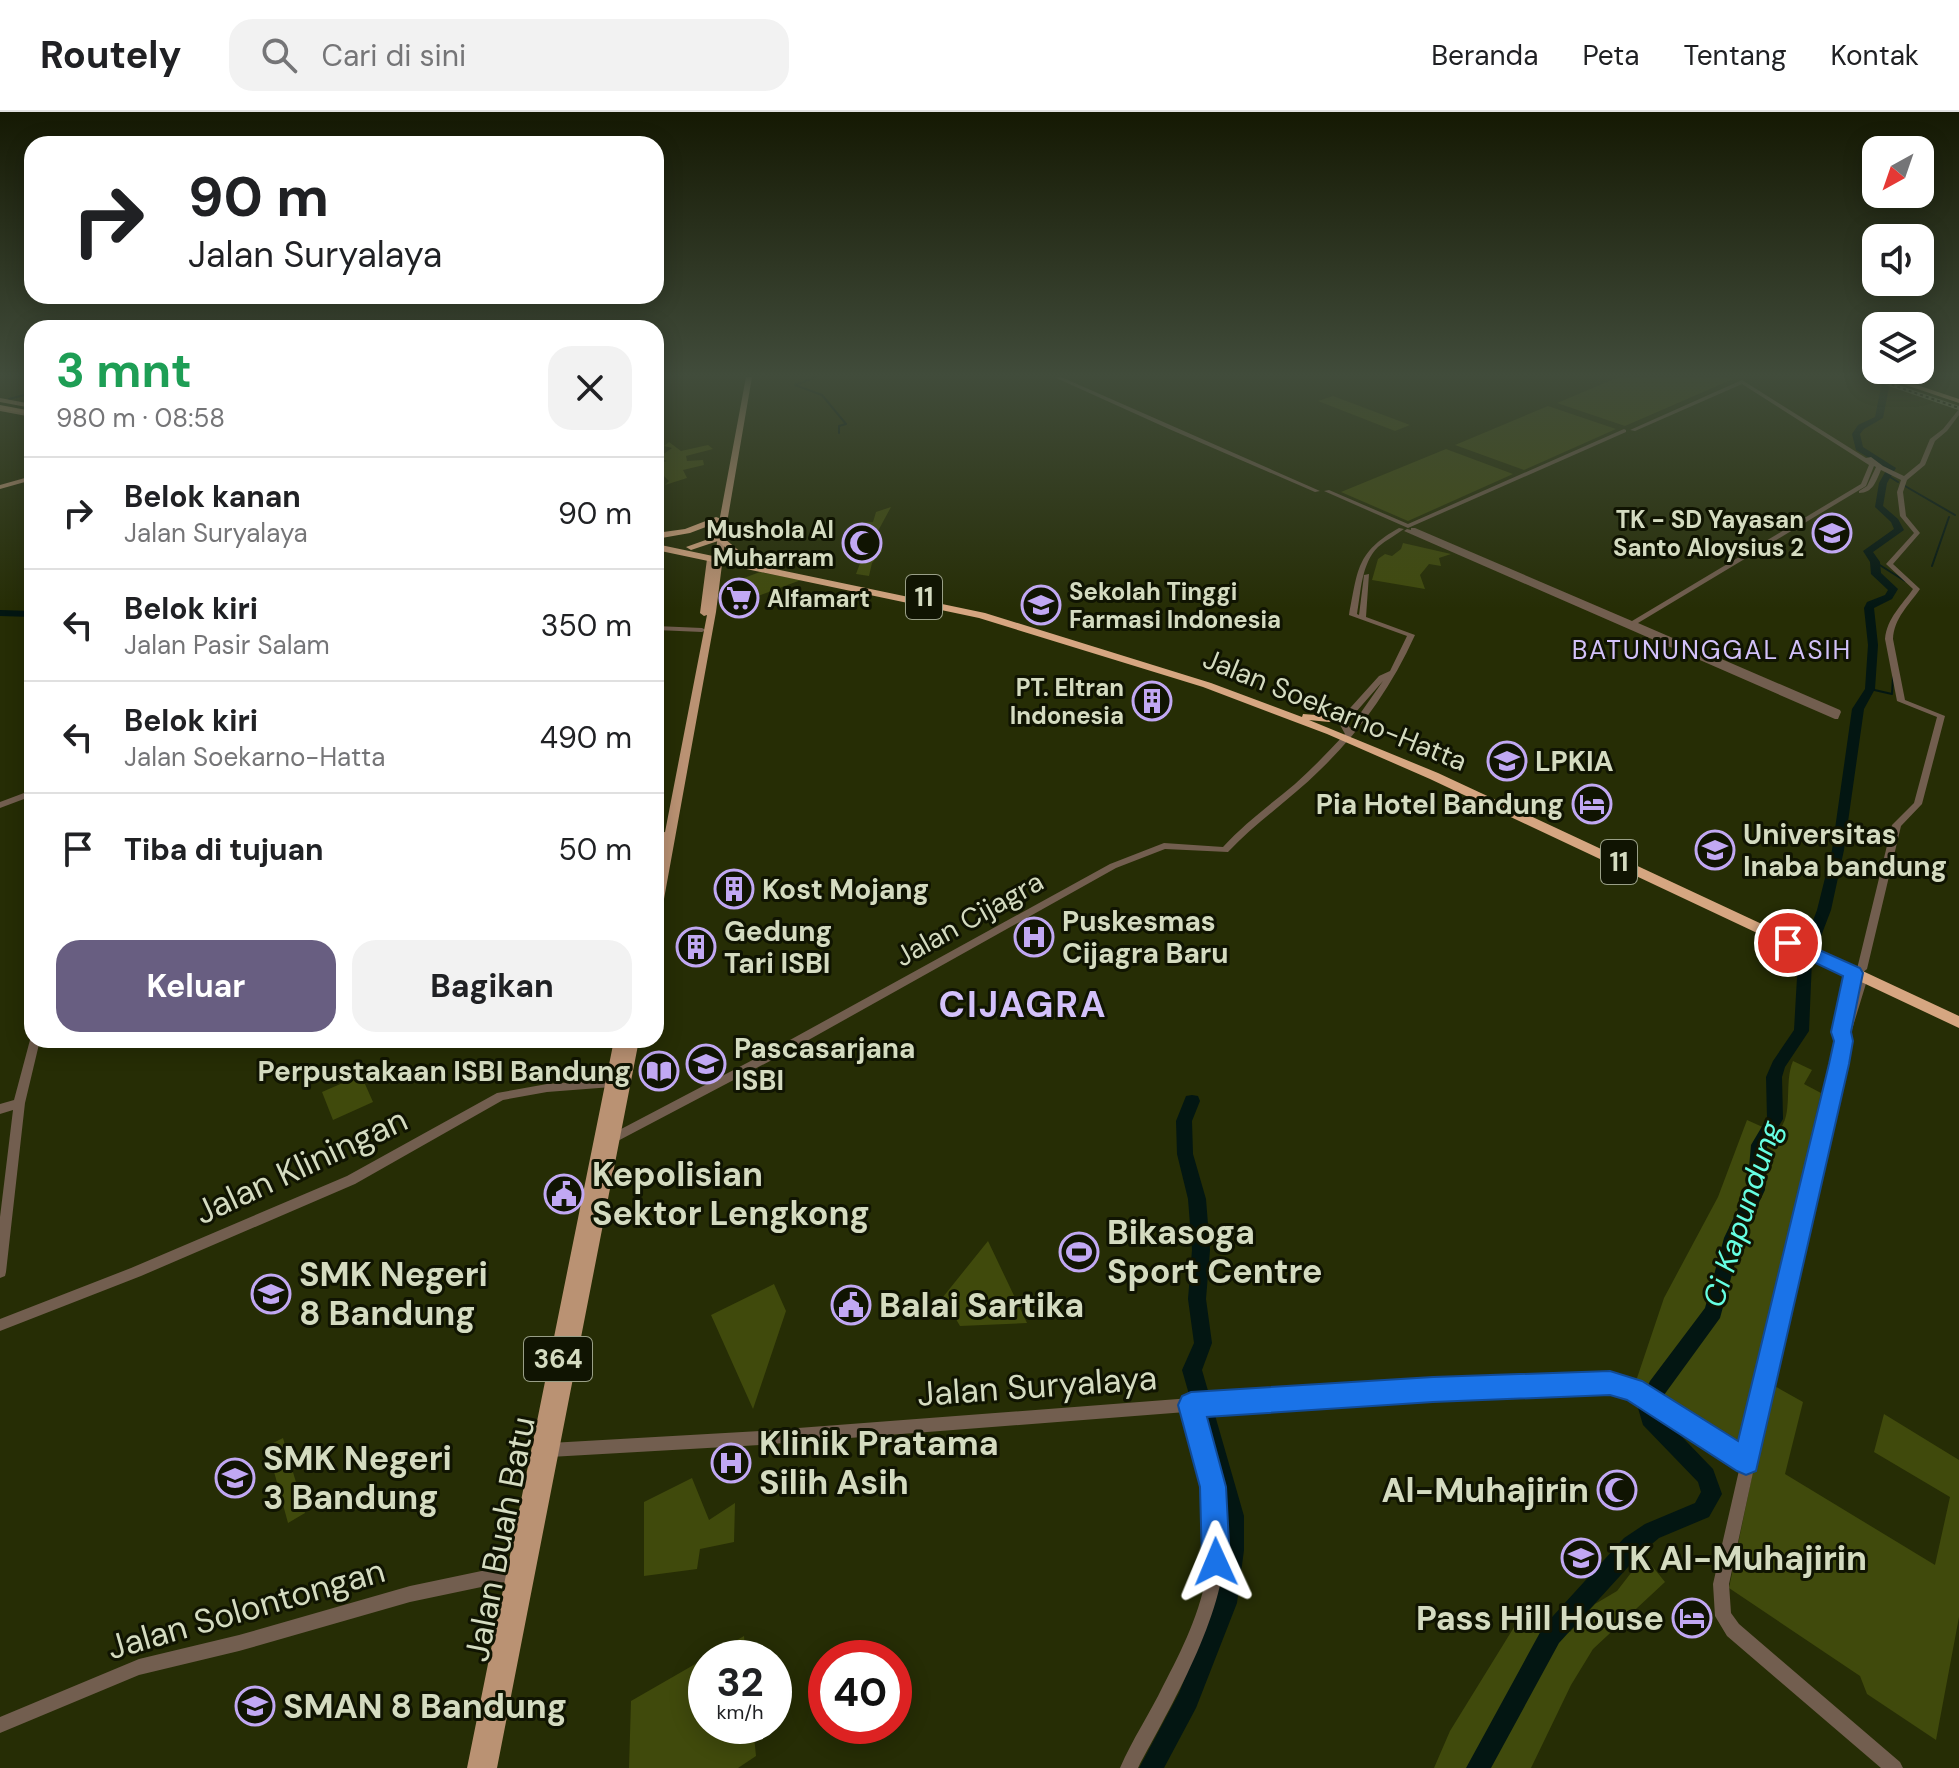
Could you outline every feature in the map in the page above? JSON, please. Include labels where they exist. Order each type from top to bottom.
[{"type":"highway","points":[[664,536],[716,520]]},
{"type":"highway","points":[[664,541],[715,560],[741,562]]},
{"type":"highway","points":[[692,551],[718,541],[741,562]]},
{"type":"highway","points":[[664,548],[692,551],[715,560]]},
{"type":"highway","name":"Jalan Soekarno-Hatta","points":[[741,562],[1005,622],[1183,677],[1346,735]]},
{"type":"highway","name":"Jalan Soekarno-Hatta","points":[[741,562],[982,611],[1164,665],[1307,716],[1584,836],[1959,1022]]},
{"type":"highway","points":[[1307,716],[1329,719],[1349,714]]},
{"type":"highway","name":"Jalan Soekarno-Hatta","points":[[1854,970],[1959,1013]]},
{"type":"main road","points":[[664,863],[733,454]]},
{"type":"main road","points":[[718,541],[716,520],[730,471]]},
{"type":"main road","points":[[0,486],[24,479]]},
{"type":"main road","points":[[664,822],[715,560]]},
{"type":"main road","name":"Jalan Buah Batu","points":[[487,1768],[550,1450],[606,1142],[619,1048]]},
{"type":"main road","name":"Jalan Buah Batu","points":[[477,1768],[606,1142],[630,1048]]},
{"type":"street","points":[[1238,454],[1836,714]]},
{"type":"street","points":[[1346,735],[1343,723],[1382,678],[1393,672],[1411,635],[1353,615],[1364,557],[1383,539],[1575,454]]},
{"type":"street","points":[[1860,454],[1903,478]]},
{"type":"street","points":[[1894,1768],[1743,1640],[1723,1616],[1721,1584],[1746,1462],[1844,1041],[1854,970],[1897,825],[1918,804],[1930,751],[1941,726],[1941,716],[1901,701],[1889,639],[1889,631],[1898,612],[1917,589],[1889,564],[1917,533],[1903,516],[1900,492],[1903,478],[1923,464],[1926,454]]},
{"type":"street","points":[[1632,627],[1870,487],[1879,466]]},
{"type":"street","points":[[1362,618],[1370,559],[1388,540],[1407,529]]},
{"type":"street","points":[[664,628],[702,630]]},
{"type":"street","name":"Jalan Cijagra","points":[[606,1142],[783,1049],[1113,866],[1164,846],[1225,850],[1249,823],[1301,784],[1346,735],[1391,680],[1393,672]]},
{"type":"street","points":[[0,805],[24,796]]},
{"type":"street","points":[[0,1272],[19,1103],[33,1048]]},
{"type":"street","points":[[612,1083],[626,1072]]},
{"type":"street","name":"Jalan Kliningan","points":[[0,1325],[136,1272],[351,1180],[501,1096],[547,1088],[612,1083]]},
{"type":"street","points":[[0,1109],[19,1103]]},
{"type":"street","name":"Jalan Suryalaya","points":[[550,1450],[760,1438],[1433,1389],[1610,1383],[1633,1390],[1746,1462]]},
{"type":"street","points":[[1129,1768],[1178,1672],[1201,1617],[1216,1562],[1213,1487],[1194,1405]]},
{"type":"street","name":"Jalan Solontongan","points":[[0,1725],[139,1667],[239,1643],[410,1594],[515,1572]]},
{"type":"green space","points":[[664,454],[693,454],[686,456],[687,461],[703,460],[704,465],[683,470],[687,478],[665,485],[669,481],[664,476],[664,462],[667,461]]},
{"type":"green space","points":[[1433,454],[1460,454],[1513,474],[1408,521],[1341,492]]},
{"type":"green space","points":[[1481,454],[1559,454],[1524,470]]},
{"type":"green space","points":[[891,507],[878,531],[882,551],[872,563],[869,576],[856,574],[868,542],[854,539],[861,532],[849,528],[856,523],[873,522],[876,512]]},
{"type":"green space","points":[[1403,543],[1451,554],[1439,558],[1441,566],[1429,564],[1420,575],[1425,589],[1372,580],[1378,559],[1385,554],[1392,556]]},
{"type":"green space","points":[[760,572],[801,580],[750,599],[752,582],[733,582]]},
{"type":"green space","points":[[1793,1061],[1812,1070],[1804,1084],[1821,1093],[1741,1444],[1636,1381],[1664,1298],[1718,1197],[1747,1120],[1776,1133],[1782,1127]]},
{"type":"green space","points":[[361,1075],[373,1102],[333,1120],[322,1092]]},
{"type":"green space","points":[[988,1241],[1027,1323],[960,1326],[943,1297]]},
{"type":"green space","points":[[774,1284],[786,1311],[753,1409],[711,1315]]},
{"type":"green space","points":[[1771,1384],[1803,1402],[1785,1474],[1935,1565],[1950,1497],[1874,1452],[1884,1414],[1959,1460],[1959,1617],[1936,1740],[1867,1694],[1860,1676],[1729,1588]]},
{"type":"green space","points":[[283,1438],[305,1513],[288,1523],[267,1446]]},
{"type":"green space","points":[[692,1478],[709,1520],[735,1503],[734,1542],[700,1549],[697,1569],[644,1576],[644,1502]]},
{"type":"green space","points":[[1644,1556],[1665,1582],[1593,1649],[1571,1685],[1531,1768],[1434,1768],[1450,1731],[1529,1603],[1570,1632],[1595,1604],[1617,1591]]},
{"type":"green space","points":[[688,1668],[688,1744],[755,1744],[756,1756],[738,1768],[629,1768],[631,1701]]},
{"type":"waterway","name":"Ci Kapundung","points":[[1478,1768],[1551,1635],[1632,1546],[1652,1531],[1702,1510],[1712,1494],[1706,1476],[1650,1418],[1648,1408],[1657,1388],[1713,1312],[1733,1238],[1756,1190],[1759,1145],[1775,1119],[1774,1077],[1778,1065],[1801,1031],[1805,960],[1824,910],[1838,850],[1858,709],[1870,689],[1873,645],[1869,608],[1871,604],[1889,597],[1893,589],[1876,574],[1875,562],[1868,551],[1899,530],[1895,521],[1879,507],[1883,483],[1892,468],[1869,454]]},
{"type":"waterway","points":[[1887,475],[1898,482]]},
{"type":"waterway","points":[[1905,486],[1955,515]]},
{"type":"waterway","points":[[1932,566],[1949,517]]},
{"type":"waterway","points":[[1875,562],[1905,581]]},
{"type":"waterway","points":[[0,613],[24,614]]},
{"type":"waterway","points":[[1870,689],[1892,694],[1893,677]]},
{"type":"waterway","points":[[1151,1768],[1188,1700],[1226,1603],[1233,1550],[1234,1516],[1192,1370],[1203,1343],[1197,1299],[1201,1250],[1197,1199],[1185,1154],[1184,1121],[1192,1101]]},
{"type":"place","name":"TK - SD Yayasan Santo Aloysius 2","points":[[1832,533]]},
{"type":"place","name":"Mushola Al Muharram","points":[[862,543]]},
{"type":"place","name":"Alfamart","points":[[739,598]]},
{"type":"place","name":"Sekolah Tinggi Farmasi Indonesia","points":[[1041,605]]},
{"type":"place","name":"PT. Eltran Indonesia","points":[[1152,701]]},
{"type":"place","name":"LPKIA","points":[[1507,761]]},
{"type":"place","name":"Pia Hotel Bandung","points":[[1592,804]]},
{"type":"place","name":"Universitas Inaba bandung","points":[[1715,850]]},
{"type":"place","name":"Kost Mojang","points":[[734,889]]},
{"type":"place","name":"Puskesmas Cijagra Baru","points":[[1034,937]]},
{"type":"place","name":"Gedung Tari ISBI","points":[[696,947]]},
{"type":"place","name":"Pascasarjana ISBI","points":[[706,1064]]},
{"type":"place","name":"Perpustakaan ISBI Bandung","points":[[659,1071]]},
{"type":"place","name":"Kepolisian Sektor Lengkong","points":[[564,1194]]},
{"type":"place","name":"Bikasoga Sport Centre","points":[[1079,1252]]},
{"type":"place","name":"SMK Negeri 8 Bandung","points":[[271,1294]]},
{"type":"place","name":"Balai Sartika","points":[[851,1305]]},
{"type":"place","name":"Klinik Pratama Silih Asih","points":[[731,1463]]},
{"type":"place","name":"SMK Negeri 3 Bandung","points":[[235,1478]]},
{"type":"place","name":"Al-Muhajirin","points":[[1617,1490]]},
{"type":"place","name":"TK Al-Muhajirin","points":[[1581,1558]]},
{"type":"place","name":"Pass Hill House","points":[[1692,1618]]},
{"type":"place","name":"SMAN 8 Bandung","points":[[255,1706]]},
{"type":"district","name":"BATUNUNGGAL ASIH","points":[[1712,650]]},
{"type":"district","name":"CIJAGRA","points":[[1023,1004]]},
{"type":"route","points":[[1216,1562],[1213,1487],[1191,1405],[1433,1389],[1610,1383],[1633,1390],[1746,1462],[1839,1064],[1844,1041],[1841,1032],[1853,973],[1788,943]]}]
